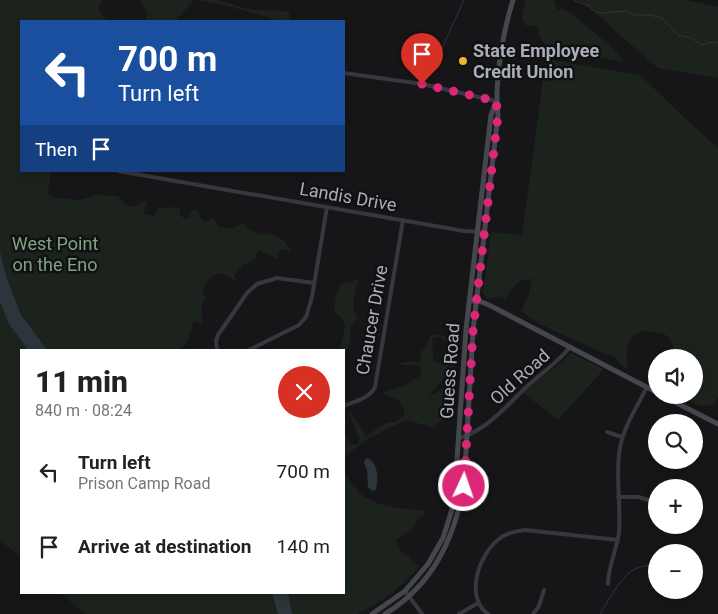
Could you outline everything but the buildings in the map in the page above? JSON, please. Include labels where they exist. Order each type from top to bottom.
[{"type":"main road","name":"Guess Road","points":[[385,614],[409,596],[437,564],[445,550],[456,522],[464,486],[478,232],[491,115],[496,101],[504,34],[513,0]]},
{"type":"main road","name":"Guess Road","points":[[372,614],[405,591],[418,576],[437,550],[450,518],[456,486],[466,329],[485,232],[498,115],[496,101]]},
{"type":"main road","points":[[473,301],[482,302],[647,387]]},
{"type":"main road","points":[[679,404],[718,424]]},
{"type":"street","points":[[345,73],[422,84],[496,101]]},
{"type":"street","name":"Landis Drive","points":[[124,172],[403,220],[485,232]]},
{"type":"street","points":[[252,349],[303,321],[310,305],[327,207]]},
{"type":"street","name":"Chaucer Drive","points":[[345,406],[368,396],[375,387],[403,220]]},
{"type":"street","points":[[217,349],[216,341],[218,335],[247,293],[257,284],[277,278],[314,283]]},
{"type":"street","name":"Old Road","points":[[460,438],[473,434],[496,417],[533,381],[558,362],[570,347]]},
{"type":"street","points":[[608,584],[618,540],[619,454],[622,437],[647,387]]},
{"type":"street","points":[[607,432],[622,437]]},
{"type":"street","points":[[618,497],[648,500]]},
{"type":"street","points":[[488,614],[478,603],[475,594],[476,585],[484,557],[493,544],[508,534],[525,530],[618,540]]},
{"type":"street","points":[[532,614],[539,606],[544,590]]},
{"type":"street","points":[[405,591],[422,614]]},
{"type":"street","points":[[459,614],[478,603]]},
{"type":"green space","name":"West Point on the Eno","points":[[0,0],[104,0],[99,5],[99,8],[101,14],[107,20],[20,20],[20,172],[51,172],[48,193],[53,198],[79,200],[97,195],[117,196],[129,206],[137,206],[146,201],[147,205],[144,214],[154,216],[160,208],[180,207],[180,215],[185,219],[189,218],[192,210],[197,210],[202,220],[208,221],[214,218],[218,227],[232,229],[243,223],[256,233],[272,234],[279,237],[288,246],[291,253],[285,249],[280,250],[278,254],[279,259],[258,250],[255,259],[243,265],[234,275],[238,282],[221,273],[211,278],[206,283],[202,294],[206,297],[202,308],[202,323],[194,321],[187,342],[182,349],[20,349],[20,557],[0,540]]},
{"type":"green space","points":[[139,0],[194,0],[176,20],[145,20],[147,12]]},
{"type":"green space","points":[[197,0],[217,0],[252,10],[284,11],[289,13],[290,20],[277,20],[229,6]]},
{"type":"green space","points":[[526,0],[554,0],[557,10],[568,11],[607,43],[625,62],[547,47],[538,34],[540,29],[536,26],[525,25],[522,18]]},
{"type":"green space","points":[[579,0],[686,0],[718,7],[718,78],[658,68],[603,18]]},
{"type":"green space","points":[[546,59],[640,75],[718,148],[718,397],[715,404],[706,406],[698,404],[703,404],[703,349],[674,349],[671,340],[667,336],[658,332],[641,332],[635,334],[629,343],[627,349],[627,369],[610,355],[547,327],[521,311],[529,294],[532,278],[524,279],[518,283],[505,300],[502,296],[488,299],[483,293],[491,232],[522,235]]},
{"type":"green space","points":[[357,279],[353,308],[358,317],[351,326],[350,342],[345,354],[345,349],[339,349],[344,332],[344,322],[336,313],[335,302],[338,289],[342,283],[353,282]]},
{"type":"green space","points":[[431,334],[444,336],[452,343],[440,337],[432,339],[434,361],[441,363],[452,359],[455,362],[453,372],[428,397],[454,380],[449,416],[432,427],[406,420],[369,438],[345,456],[345,436],[355,445],[357,445],[360,439],[349,410],[366,436],[388,422],[395,422],[405,416],[400,402],[381,393],[404,386],[420,376],[421,369],[419,366],[397,364],[411,361],[419,363],[421,352],[426,347]]},
{"type":"green space","points":[[571,353],[604,369],[558,420],[524,393]]},
{"type":"green space","points":[[345,472],[354,487],[361,494],[377,503],[397,508],[425,511],[414,527],[396,540],[401,551],[420,566],[391,593],[358,614],[85,614],[61,594],[345,594]]},
{"type":"shaded area","points":[[0,252],[7,279],[21,315],[46,349],[27,349],[9,324],[0,302]]},
{"type":"shaded area","points":[[368,458],[374,464],[377,472],[376,490],[372,491],[368,487],[367,469],[364,463]]},
{"type":"shaded area","points":[[272,594],[288,594],[292,614],[278,614]]},
{"type":"waterway","points":[[417,78],[439,55],[464,0]]},
{"type":"waterway","points":[[574,0],[589,6],[595,12],[627,11],[633,15],[650,15],[662,18],[678,35],[691,38],[702,45],[713,42],[718,43]]},
{"type":"waterway","points":[[600,614],[623,579],[633,570],[648,566]]},
{"type":"place","name":"State Employee Credit Union","points":[[463,61]]},
{"type":"route","points":[[422,84],[496,101],[498,115],[473,331],[464,486]]}]
